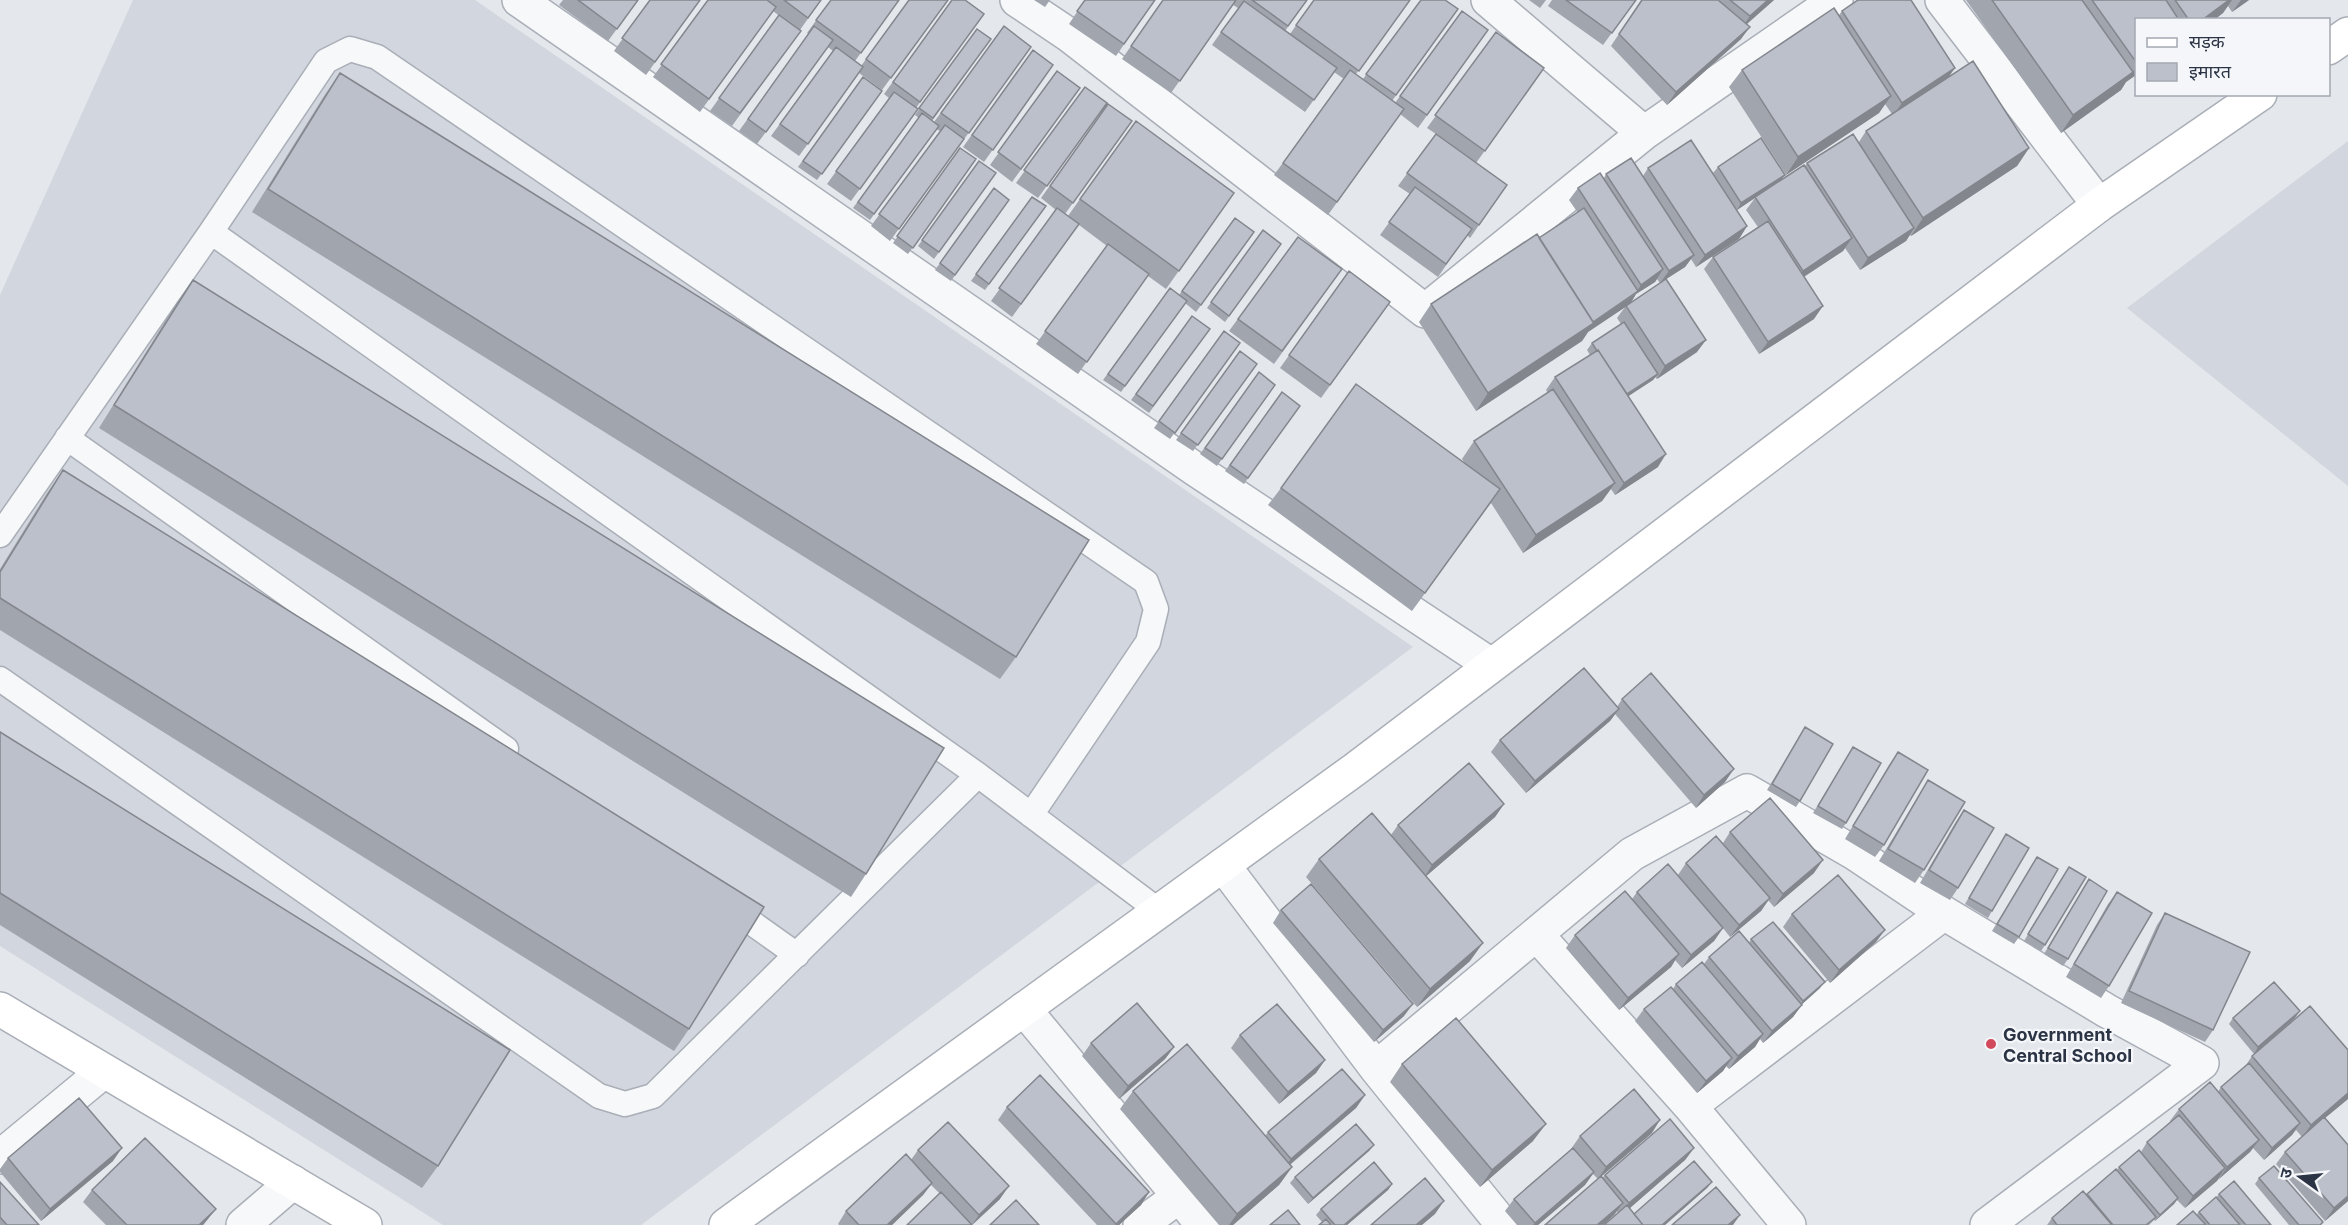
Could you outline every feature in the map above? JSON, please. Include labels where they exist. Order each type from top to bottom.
[{"type":"street","points":[[519,0],[1195,469],[1491,665]]},
{"type":"street","points":[[1017,0],[1069,35],[1425,311],[1644,133],[1836,0]]},
{"type":"street","points":[[1488,0],[1644,133]]},
{"type":"street","points":[[1942,0],[2099,205]]},
{"type":"street","points":[[2330,47],[2348,34]]},
{"type":"street","points":[[726,1225],[1354,770],[2099,205],[2257,96]]},
{"type":"street","points":[[1376,1068],[1632,854],[1747,791],[1856,854],[1944,913],[2107,1011],[2202,1063],[1987,1225]]},
{"type":"street","points":[[1223,865],[1376,1068],[1503,1225]]},
{"type":"street","points":[[1690,1106],[1944,913]]},
{"type":"street","points":[[1537,935],[1690,1106],[1789,1225]]},
{"type":"street","points":[[0,1009],[365,1225]]},
{"type":"street","points":[[1024,1009],[1203,1225]]},
{"type":"street","points":[[0,1157],[104,1071]]},
{"type":"street","points":[[243,1225],[293,1182]]},
{"type":"street","points":[[1140,1225],[1180,1195]]},
{"type":"lane","points":[[0,535],[211,232],[326,61],[350,49],[377,57],[1146,582],[1156,609],[1148,642],[1031,815]]},
{"type":"lane","points":[[211,232],[978,775],[1159,911]]},
{"type":"lane","points":[[67,438],[524,762]]},
{"type":"lane","points":[[0,679],[599,1096],[625,1104],[653,1096],[978,775]]},
{"type":"lane","points":[[709,893],[797,955]]},
{"type":"shaded area","points":[[133,0],[475,0],[1413,647],[641,1225],[443,1225],[0,946],[0,295]]},
{"type":"shaded area","points":[[2348,141],[2348,486],[2127,308]]},
{"type":"building","points":[[578,0],[638,0],[617,29]]},
{"type":"building","points":[[650,0],[700,0],[655,62],[622,38]]},
{"type":"building","points":[[708,0],[767,0],[776,7],[709,99],[661,64]]},
{"type":"building","points":[[784,0],[821,0],[808,18]]},
{"type":"building","points":[[831,0],[899,0],[861,53],[816,20]]},
{"type":"building","points":[[909,0],[948,0],[891,78],[866,59]]},
{"type":"building","points":[[952,0],[965,0],[984,14],[920,102],[893,82]]},
{"type":"building","points":[[1085,0],[1155,0],[1124,44],[1077,11]]},
{"type":"building","points":[[1163,0],[1236,0],[1180,81],[1131,46]]},
{"type":"building","points":[[1252,0],[1307,0],[1288,26]]},
{"type":"building","points":[[1314,0],[1410,0],[1359,71],[1296,25]]},
{"type":"building","points":[[1421,0],[1445,0],[1458,9],[1396,95],[1366,74]]},
{"type":"building","points":[[1566,0],[1636,0],[1612,33]]},
{"type":"building","points":[[1642,0],[1718,0],[1750,27],[1676,92],[1619,34]]},
{"type":"building","points":[[1730,0],[1768,0],[1750,16]]},
{"type":"building","points":[[1858,0],[1911,0],[1955,68],[1902,103],[1842,11]]},
{"type":"building","points":[[1992,0],[2082,0],[2133,72],[2073,115]]},
{"type":"building","points":[[2092,0],[2166,0],[2178,18],[2135,18],[2135,61]]},
{"type":"building","points":[[2175,0],[2229,0],[2205,18],[2188,18]]},
{"type":"building","points":[[1244,1],[1337,68],[1314,100],[1221,32]]},
{"type":"building","points":[[1834,8],[1891,96],[1798,157],[1742,70]]},
{"type":"building","points":[[1462,11],[1488,30],[1427,115],[1400,96]]},
{"type":"building","points":[[779,15],[801,31],[740,113],[719,98]]},
{"type":"building","points":[[814,26],[833,40],[766,132],[748,119]]},
{"type":"building","points":[[1004,26],[1031,47],[969,133],[941,113]]},
{"type":"building","points":[[977,29],[991,39],[933,118],[919,108]]},
{"type":"building","points":[[1496,32],[1544,68],[1485,151],[1435,115]]},
{"type":"building","points":[[836,47],[863,67],[808,144],[780,124]]},
{"type":"building","points":[[1033,50],[1053,65],[993,150],[972,135]]},
{"type":"building","points":[[1973,61],[2029,148],[1923,218],[1866,131]]},
{"type":"building","points":[[1350,70],[1404,109],[1337,202],[1283,163]]},
{"type":"building","points":[[1057,71],[1080,88],[1021,169],[998,152]]},
{"type":"building","points":[[340,73],[1089,540],[1016,657],[268,189]]},
{"type":"building","points":[[863,77],[882,91],[822,174],[803,161]]},
{"type":"building","points":[[1085,87],[1107,103],[1047,186],[1024,170]]},
{"type":"building","points":[[894,92],[918,109],[860,189],[836,171]]},
{"type":"building","points":[[1108,104],[1132,121],[1073,203],[1050,186]]},
{"type":"building","points":[[922,113],[939,126],[874,214],[858,202]]},
{"type":"building","points":[[1136,121],[1234,193],[1179,271],[1080,199]]},
{"type":"building","points":[[945,125],[964,139],[899,229],[879,214]]},
{"type":"building","points":[[1436,134],[1507,185],[1479,225],[1407,173]]},
{"type":"building","points":[[1853,134],[1914,228],[1868,258],[1807,163]]},
{"type":"building","points":[[1761,138],[1785,175],[1741,203],[1718,167]]},
{"type":"building","points":[[1691,140],[1747,226],[1705,255],[1648,168]]},
{"type":"building","points":[[960,148],[976,159],[913,248],[897,236]]},
{"type":"building","points":[[1631,158],[1694,255],[1669,271],[1606,174]]},
{"type":"building","points":[[979,161],[996,173],[939,252],[922,240]]},
{"type":"building","points":[[1804,165],[1852,238],[1803,271],[1755,197]]},
{"type":"building","points":[[1600,173],[1663,269],[1641,285],[1578,188]]},
{"type":"building","points":[[1415,187],[1472,229],[1446,264],[1389,222]]},
{"type":"building","points":[[994,188],[1009,200],[955,275],[940,263]]},
{"type":"building","points":[[1032,197],[1046,206],[989,284],[976,274]]},
{"type":"building","points":[[1057,208],[1079,224],[1021,304],[999,288]]},
{"type":"building","points":[[1584,208],[1638,291],[1593,322],[1539,238]]},
{"type":"building","points":[[1235,218],[1254,232],[1201,305],[1182,291]]},
{"type":"building","points":[[1768,221],[1823,306],[1768,342],[1713,257]]},
{"type":"building","points":[[1263,230],[1281,244],[1229,316],[1211,302]]},
{"type":"building","points":[[1537,234],[1594,323],[1488,393],[1431,304]]},
{"type":"building","points":[[1298,237],[1342,269],[1282,351],[1238,319]]},
{"type":"building","points":[[1108,244],[1149,274],[1087,362],[1045,331]]},
{"type":"building","points":[[1349,271],[1390,302],[1330,385],[1289,355]]},
{"type":"building","points":[[1666,279],[1706,340],[1665,366],[1626,306]]},
{"type":"building","points":[[193,280],[944,748],[866,874],[114,405]]},
{"type":"building","points":[[1170,288],[1187,301],[1125,386],[1108,374]]},
{"type":"building","points":[[1192,316],[1210,329],[1153,406],[1136,394]]},
{"type":"building","points":[[1624,322],[1658,374],[1627,394],[1592,343]]},
{"type":"building","points":[[1224,331],[1240,343],[1175,433],[1159,421]]},
{"type":"building","points":[[1598,350],[1666,454],[1624,483],[1555,377]]},
{"type":"building","points":[[1240,351],[1257,364],[1198,445],[1181,433]]},
{"type":"building","points":[[1259,372],[1275,385],[1222,459],[1205,448]]},
{"type":"building","points":[[1356,384],[1500,489],[1425,593],[1281,488]]},
{"type":"building","points":[[1553,389],[1615,483],[1536,535],[1474,441]]},
{"type":"building","points":[[1282,392],[1300,406],[1248,478],[1230,465]]},
{"type":"building","points":[[63,470],[764,907],[689,1029],[0,598],[0,572]]},
{"type":"building","points":[[1584,668],[1619,709],[1535,781],[1500,740]]},
{"type":"building","points":[[1651,673],[1734,769],[1704,795],[1622,699]]},
{"type":"building","points":[[1805,727],[1833,744],[1800,801],[1772,784]]},
{"type":"building","points":[[0,732],[510,1050],[438,1166],[0,893]]},
{"type":"building","points":[[1853,747],[1881,763],[1846,823],[1818,806]]},
{"type":"building","points":[[1898,752],[1928,770],[1884,845],[1853,826]]},
{"type":"building","points":[[1469,763],[1504,804],[1432,865],[1398,825]]},
{"type":"building","points":[[1928,780],[1965,802],[1924,870],[1888,849]]},
{"type":"building","points":[[1770,798],[1823,860],[1783,894],[1730,832]]},
{"type":"building","points":[[1964,810],[1994,828],[1958,888],[1929,870]]},
{"type":"building","points":[[1372,813],[1483,943],[1430,989],[1319,859]]},
{"type":"building","points":[[2006,834],[2029,848],[1992,911],[1969,898]]},
{"type":"building","points":[[1716,836],[1770,898],[1739,925],[1686,863]]},
{"type":"building","points":[[2037,857],[2058,869],[2019,937],[1997,924]]},
{"type":"building","points":[[1668,864],[1723,928],[1691,955],[1637,892]]},
{"type":"building","points":[[2069,867],[2086,877],[2045,945],[2028,934]]},
{"type":"building","points":[[1838,875],[1885,930],[1839,970],[1792,914]]},
{"type":"building","points":[[2089,879],[2107,891],[2068,959],[2048,948]]},
{"type":"building","points":[[1311,884],[1413,1004],[1383,1030],[1281,910]]},
{"type":"building","points":[[1625,891],[1679,954],[1628,998],[1575,935]]},
{"type":"building","points":[[2117,892],[2152,913],[2109,986],[2074,964]]},
{"type":"building","points":[[2165,913],[2250,952],[2213,1030],[2129,991]]},
{"type":"building","points":[[1773,922],[1825,982],[1803,1001],[1751,939]]},
{"type":"building","points":[[1739,931],[1802,1005],[1772,1031],[1709,957]]},
{"type":"building","points":[[1702,962],[1763,1034],[1738,1056],[1676,984]]},
{"type":"building","points":[[2274,982],[2300,1011],[2258,1047],[2233,1018]]},
{"type":"building","points":[[1671,987],[1732,1058],[1706,1081],[1644,1009]]},
{"type":"building","points":[[1137,1003],[1174,1047],[1128,1086],[1091,1043]]},
{"type":"building","points":[[1277,1004],[1325,1060],[1288,1092],[1240,1035]]},
{"type":"building","points":[[2310,1006],[2348,1050],[2348,1093],[2311,1125],[2252,1056]]},
{"type":"building","points":[[1456,1018],[1546,1124],[1492,1170],[1402,1064]]},
{"type":"building","points":[[1187,1044],[1292,1167],[1237,1214],[1133,1091]]},
{"type":"building","points":[[2249,1063],[2300,1123],[2272,1148],[2221,1087]]},
{"type":"building","points":[[1342,1069],[1365,1095],[1291,1159],[1268,1132]]},
{"type":"building","points":[[1040,1075],[1149,1192],[1116,1224],[1007,1107]]},
{"type":"building","points":[[2210,1082],[2259,1140],[2227,1167],[2179,1109]]},
{"type":"building","points":[[1634,1089],[1660,1120],[1606,1167],[1580,1136]]},
{"type":"building","points":[[79,1098],[122,1148],[50,1209],[8,1158]]},
{"type":"building","points":[[2179,1115],[2225,1168],[2193,1196],[2147,1142]]},
{"type":"building","points":[[2324,1117],[2348,1145],[2348,1196],[2334,1208],[2285,1152]]},
{"type":"building","points":[[1670,1119],[1694,1148],[1629,1203],[1605,1175]]},
{"type":"building","points":[[948,1122],[1009,1186],[979,1215],[918,1150]]},
{"type":"building","points":[[1356,1124],[1374,1145],[1313,1198],[1295,1177]]},
{"type":"building","points":[[145,1138],[216,1209],[199,1225],[127,1225],[92,1190]]},
{"type":"building","points":[[1573,1148],[1594,1172],[1535,1223],[1514,1199]]},
{"type":"building","points":[[2139,1150],[2178,1198],[2160,1215],[2119,1167]]},
{"type":"building","points":[[906,1154],[932,1183],[887,1225],[859,1225],[846,1211]]},
{"type":"building","points":[[1694,1161],[1712,1182],[1662,1225],[1643,1225],[1634,1214]]},
{"type":"building","points":[[1374,1162],[1392,1184],[1344,1225],[1335,1225],[1321,1209]]},
{"type":"building","points":[[2274,1166],[2323,1222],[2320,1225],[2299,1225],[2259,1178]]},
{"type":"building","points":[[2116,1169],[2156,1217],[2146,1225],[2113,1225],[2087,1194]]},
{"type":"building","points":[[1601,1176],[1623,1203],[1597,1225],[1545,1225]]},
{"type":"building","points":[[1425,1178],[1444,1201],[1416,1225],[1371,1225]]},
{"type":"building","points":[[2234,1181],[2271,1225],[2246,1225],[2219,1194]]},
{"type":"building","points":[[0,1182],[39,1225],[7,1225],[0,1217]]},
{"type":"building","points":[[1716,1187],[1740,1215],[1728,1225],[1672,1225]]},
{"type":"building","points":[[2083,1191],[2112,1225],[2057,1225],[2052,1218]]},
{"type":"building","points":[[941,1192],[972,1225],[907,1225]]},
{"type":"building","points":[[2216,1197],[2240,1225],[2210,1225],[2199,1212]]},
{"type":"building","points":[[1016,1200],[1039,1225],[990,1225]]},
{"type":"building","points":[[1627,1205],[1643,1225],[1604,1225]]},
{"type":"building","points":[[1288,1210],[1300,1225],[1270,1225]]},
{"type":"building","points":[[2193,1211],[2206,1225],[2177,1225]]},
{"type":"building","points":[[1326,1219],[1331,1225],[1319,1225]]},
{"type":"place","name":"Government Central School","points":[[1991,1044]]}]
